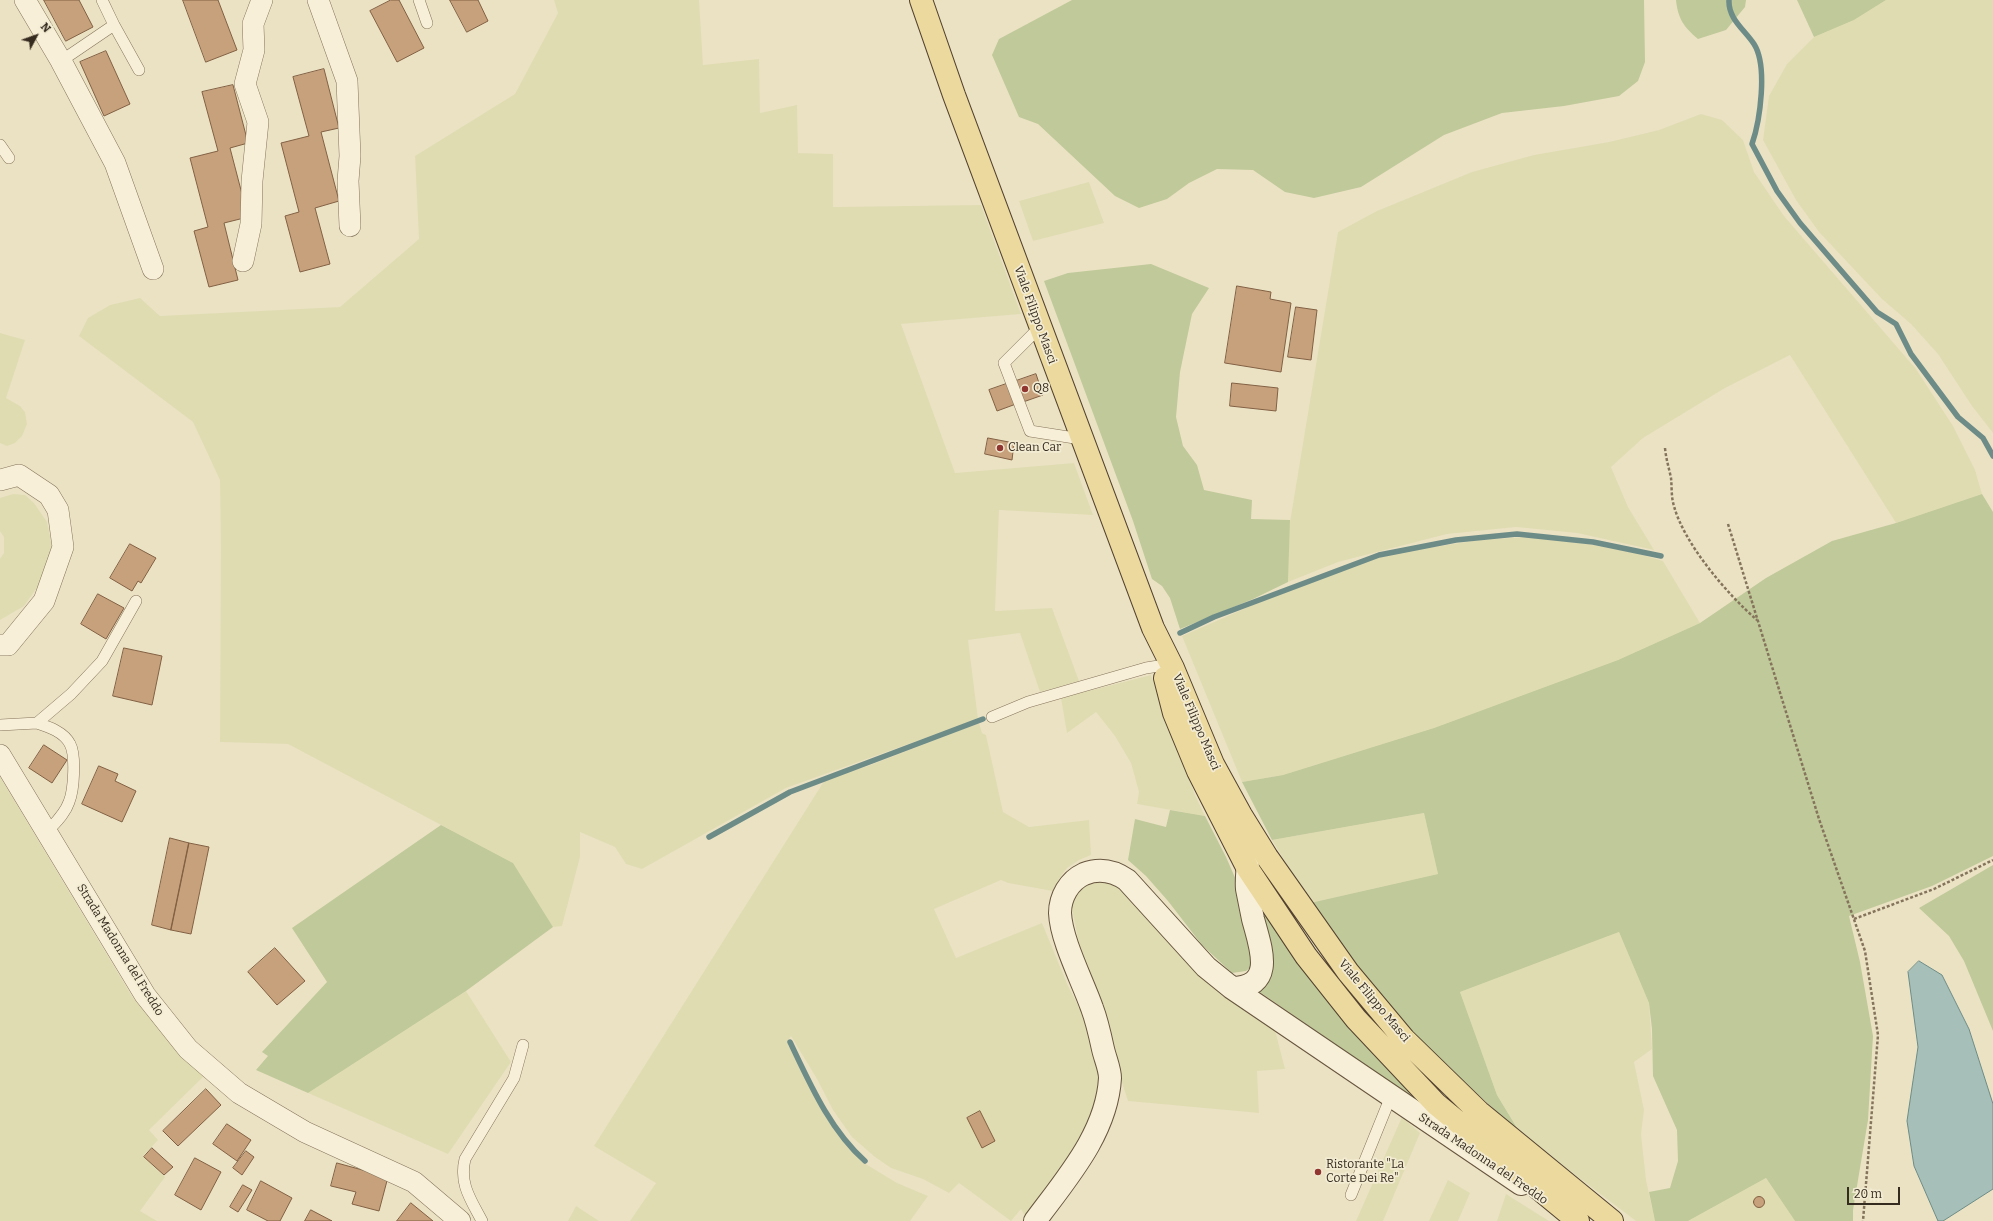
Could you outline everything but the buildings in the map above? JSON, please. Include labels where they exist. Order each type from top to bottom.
[{"type":"main road","name":"Viale Filippo Masci","points":[[921,0],[1081,439],[1167,665],[1213,764],[1241,815],[1267,857],[1348,972],[1404,1039],[1440,1076],[1479,1112],[1612,1221]]},
{"type":"main road","name":"Viale Filippo Masci","points":[[1167,665],[1174,712],[1198,771],[1248,869],[1306,956],[1356,1019],[1436,1104],[1578,1221]]},
{"type":"main road","name":"Viale Filippo Masci","points":[[1241,815],[1248,840],[1248,869]]},
{"type":"main road","points":[[1232,988],[1241,988],[1252,983],[1259,975],[1263,963],[1262,950],[1247,887],[1248,869]]},
{"type":"main road","name":"Strada Madonna del Freddo","points":[[1035,1221],[1083,1154],[1098,1125],[1107,1101],[1110,1076],[1093,1010],[1067,942],[1061,920],[1062,900],[1072,882],[1081,876],[1096,871],[1113,872],[1127,880],[1206,967],[1232,988],[1574,1221]]},
{"type":"main road","name":"Strada Madonna del Freddo","points":[[1391,1096],[1419,1109],[1460,1123]]},
{"type":"main road","name":"Viale Filippo Masci","points":[[1460,1123],[1490,1134],[1538,1161]]},
{"type":"street","points":[[25,0],[61,61],[115,163],[153,269]]},
{"type":"street","points":[[243,260],[251,224],[252,181],[258,122],[245,84],[254,50],[254,24],[262,0]]},
{"type":"street","points":[[318,0],[347,81],[350,156],[348,181],[350,226]]},
{"type":"street","points":[[0,480],[19,475],[49,495],[58,510],[63,547],[44,601],[8,645],[0,645]]},
{"type":"street","name":"Strada Madonna del Freddo","points":[[0,755],[145,995],[188,1049],[239,1093],[305,1132],[414,1182],[460,1221]]},
{"type":"lane","points":[[102,0],[139,70]]},
{"type":"lane","points":[[419,0],[427,23]]},
{"type":"lane","points":[[61,61],[114,25]]},
{"type":"lane","points":[[0,145],[9,158]]},
{"type":"lane","points":[[1040,328],[1004,363],[1030,431],[1081,439]]},
{"type":"lane","points":[[37,723],[71,694],[102,661],[136,600]]},
{"type":"lane","points":[[992,717],[1028,702],[1146,668],[1167,665]]},
{"type":"lane","points":[[0,725],[37,723],[57,730],[71,745],[74,762],[73,783],[69,803],[58,820],[47,832]]},
{"type":"lane","points":[[482,1221],[465,1188],[462,1171],[465,1159],[514,1078],[523,1045]]},
{"type":"lane","points":[[1351,1195],[1391,1096]]},
{"type":"path","points":[[1665,448],[1673,505],[1682,526],[1696,551],[1716,578],[1742,607],[1758,620]]},
{"type":"path","points":[[1728,524],[1819,819],[1865,951],[1878,1035],[1863,1221]]},
{"type":"path","points":[[1854,919],[1934,889],[1993,860]]},
{"type":"shaded area","points":[[554,0],[699,0],[703,65],[759,59],[760,113],[797,105],[798,153],[833,154],[833,207],[981,205],[1021,314],[901,324],[955,473],[1074,463],[1093,515],[999,510],[995,611],[1052,608],[1079,681],[1040,692],[1020,633],[968,640],[978,719],[786,788],[642,869],[626,864],[615,847],[580,832],[580,857],[562,926],[553,927],[513,863],[288,744],[220,742],[220,480],[193,422],[79,336],[88,318],[110,305],[140,298],[160,316],[340,307],[419,239],[415,156],[515,94],[558,13]]},
{"type":"shaded area","points":[[1886,0],[1993,0],[1993,433],[1972,406],[1938,354],[1911,324],[1882,299],[1819,232],[1796,200],[1763,140],[1769,96],[1787,64],[1814,37],[1854,20]]},
{"type":"shaded area","points":[[1701,114],[1722,120],[1743,140],[1754,172],[1784,216],[1916,369],[1953,426],[1975,470],[1982,494],[1896,523],[1790,355],[1725,388],[1643,438],[1611,467],[1628,507],[1654,550],[1577,533],[1516,527],[1447,534],[1338,562],[1288,582],[1289,528],[1338,232],[1377,211],[1472,172],[1534,155],[1609,142],[1659,130]]},
{"type":"shaded area","points":[[1089,182],[1104,223],[1033,241],[1019,201]]},
{"type":"shaded area","points":[[0,333],[25,340],[6,398],[20,406],[25,412],[27,424],[22,436],[15,443],[7,446],[0,443]]},
{"type":"shaded area","points":[[13,494],[25,495],[34,503],[47,522],[53,551],[46,575],[24,606],[0,620],[0,559],[4,553],[4,537],[0,531],[0,498]]},
{"type":"shaded area","points":[[1527,537],[1588,544],[1636,553],[1663,561],[1700,623],[1618,660],[1434,728],[1283,775],[1242,782],[1182,636],[1278,594],[1383,555],[1479,540]]},
{"type":"shaded area","points":[[1151,675],[1195,795],[1205,816],[1137,804],[1139,792],[1131,763],[1115,736],[1096,712],[1067,733],[1061,698]]},
{"type":"shaded area","points":[[979,723],[982,733],[986,735],[1003,812],[1029,827],[1089,820],[1091,855],[1079,860],[1067,868],[1053,891],[1008,883],[1001,880],[934,909],[956,958],[1042,923],[1068,986],[1086,1020],[1101,1083],[1098,1107],[1073,1157],[1026,1218],[1021,1209],[1011,1221],[959,1183],[949,1193],[923,1179],[891,1168],[875,1157],[852,1137],[833,1110],[817,1079],[791,1036],[787,1042],[807,1083],[825,1116],[845,1144],[864,1163],[897,1183],[928,1196],[910,1221],[630,1221],[656,1183],[594,1146],[826,778],[868,766]]},
{"type":"shaded area","points":[[0,777],[133,998],[168,1039],[204,1076],[149,1130],[158,1140],[143,1156],[165,1177],[140,1211],[157,1221],[0,1221]]},
{"type":"shaded area","points":[[1424,813],[1438,874],[1310,903],[1272,840]]},
{"type":"shaded area","points":[[1091,878],[1119,883],[1275,1030],[1285,1069],[1257,1071],[1259,1113],[1128,1101],[1082,958],[1072,909],[1074,894]]},
{"type":"shaded area","points":[[1619,932],[1649,1003],[1652,1049],[1634,1062],[1644,1110],[1641,1134],[1646,1180],[1655,1221],[1636,1221],[1520,1133],[1497,1095],[1460,992]]},
{"type":"shaded area","points":[[466,991],[511,1062],[448,1154],[308,1093]]},
{"type":"shaded area","points":[[1402,1117],[1420,1133],[1383,1221],[1356,1221]]},
{"type":"shaded area","points":[[1766,1178],[1795,1221],[1688,1221]]},
{"type":"shaded area","points":[[1448,1180],[1470,1193],[1458,1221],[1429,1221]]},
{"type":"shaded area","points":[[1506,1194],[1549,1221],[1497,1221]]},
{"type":"shaded area","points":[[576,1206],[599,1221],[568,1221]]},
{"type":"green space","points":[[1072,0],[1644,0],[1645,62],[1638,81],[1619,96],[1564,106],[1502,113],[1444,135],[1361,187],[1314,198],[1285,192],[1253,170],[1217,169],[1189,183],[1167,199],[1139,208],[1115,196],[1038,124],[1019,117],[992,55],[999,39]]},
{"type":"green space","points":[[1676,0],[1746,0],[1745,7],[1726,30],[1698,39],[1682,22],[1678,12]]},
{"type":"green space","points":[[1797,0],[1886,0],[1854,20],[1814,37]]},
{"type":"green space","points":[[1151,264],[1209,288],[1192,314],[1180,372],[1176,417],[1183,446],[1197,465],[1204,490],[1252,500],[1251,519],[1290,520],[1288,582],[1253,599],[1180,629],[1170,598],[1162,586],[1152,579],[1133,521],[1044,281],[1068,273]]},
{"type":"green space","points":[[1982,494],[1993,512],[1993,856],[1932,886],[1849,916],[1860,962],[1873,1036],[1868,1120],[1853,1210],[1853,1221],[1795,1221],[1766,1178],[1688,1221],[1655,1221],[1649,1192],[1670,1188],[1678,1161],[1677,1130],[1653,1076],[1652,1029],[1649,1003],[1619,932],[1460,992],[1497,1095],[1520,1133],[1423,1044],[1364,979],[1310,903],[1438,874],[1424,813],[1272,840],[1242,782],[1283,775],[1434,728],[1618,660],[1700,623],[1766,578],[1832,541],[1896,523]]},
{"type":"green space","points":[[1170,810],[1205,816],[1226,857],[1243,896],[1256,963],[1246,971],[1232,973],[1202,945],[1168,901],[1146,876],[1128,860],[1135,819],[1166,827]]},
{"type":"green space","points":[[441,825],[513,863],[553,927],[466,991],[308,1093],[256,1070],[268,1056],[262,1052],[327,982],[292,928]]},
{"type":"green space","points":[[1993,865],[1993,1031],[1964,961],[1949,936],[1919,908]]},
{"type":"green space","points":[[1258,902],[1418,1101],[1254,988],[1273,963],[1272,947],[1264,917]]},
{"type":"water","points":[[1919,961],[1942,975],[1969,1029],[1993,1104],[1993,1189],[1943,1221],[1938,1221],[1914,1166],[1907,1121],[1918,1047],[1908,972]]},
{"type":"waterway","points":[[1729,0],[1729,7],[1734,19],[1754,44],[1758,54],[1762,79],[1758,122],[1752,144],[1777,191],[1800,223],[1877,312],[1896,324],[1911,354],[1958,417],[1983,438],[1993,456]]},
{"type":"waterway","points":[[1180,633],[1214,617],[1379,555],[1456,540],[1517,534],[1593,542],[1661,556]]},
{"type":"waterway","points":[[709,837],[790,792],[983,719]]},
{"type":"waterway","points":[[790,1042],[813,1090],[831,1121],[841,1135],[865,1161]]},
{"type":"place","name":"Q8","points":[[1025,389]]},
{"type":"place","name":"Clean Car","points":[[1000,448]]},
{"type":"place","name":"Ristorante \"La Corte Dei Re\"","points":[[1318,1172]]}]
